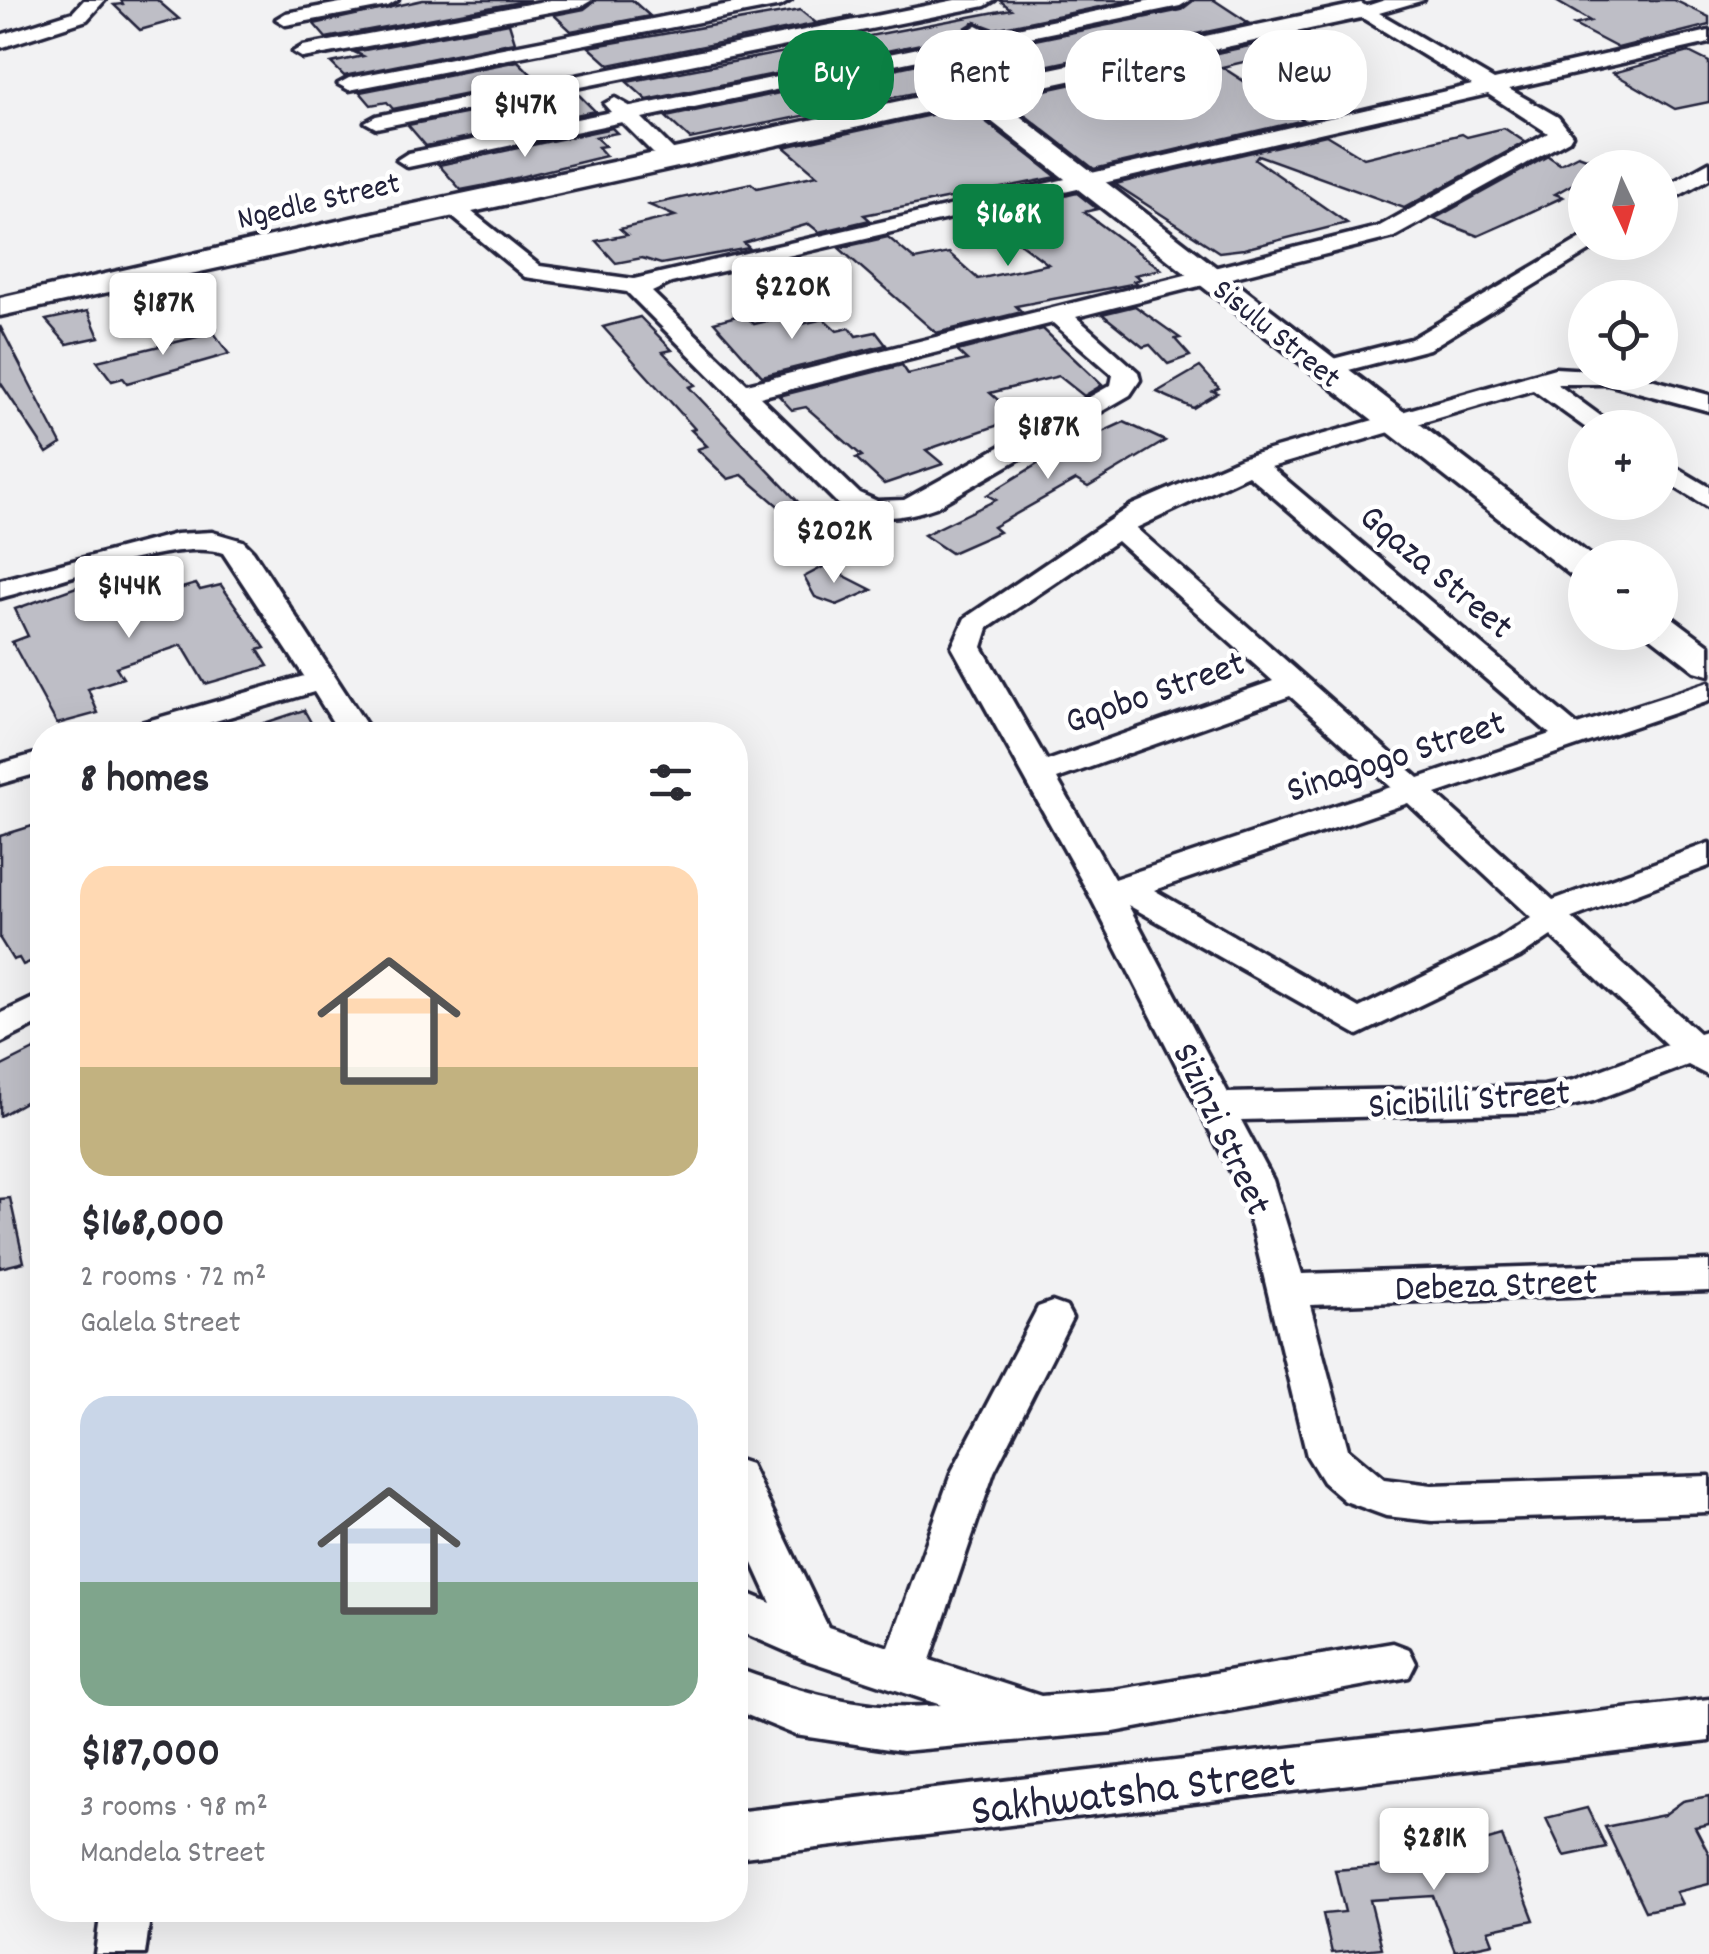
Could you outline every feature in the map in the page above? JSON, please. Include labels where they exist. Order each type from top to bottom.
[{"type":"street","points":[[0,42],[80,16],[94,6],[95,0]]},
{"type":"street","points":[[286,19],[388,0]]},
{"type":"street","points":[[303,52],[511,6],[582,0]]},
{"type":"street","points":[[348,84],[781,0]]},
{"type":"street","points":[[376,122],[942,4],[985,0]]},
{"type":"street","points":[[1028,30],[1180,0]]},
{"type":"street","name":"Ngedle Street","points":[[1045,79],[1352,6],[1414,0]]},
{"type":"street","points":[[942,4],[976,30]]},
{"type":"street","points":[[511,6],[671,158]]},
{"type":"street","points":[[740,394],[1386,232],[1561,135],[1550,122],[1352,6]]},
{"type":"street","points":[[449,205],[533,272],[640,288],[664,277],[1709,36]]},
{"type":"street","points":[[408,160],[914,53]]},
{"type":"street","name":"Ngedle Street","points":[[0,307],[449,205],[914,107]]},
{"type":"street","name":"Sisulu Street","points":[[1007,120],[1209,275],[1322,369],[1568,555]]},
{"type":"street","points":[[1678,188],[1709,168]]},
{"type":"street","points":[[1322,369],[1420,344],[1568,256]]},
{"type":"street","points":[[640,288],[643,300],[740,394],[849,499],[868,508],[902,510],[926,501],[1124,385],[1125,372],[1058,314]]},
{"type":"street","name":"Sizinzi Street","points":[[1709,402],[1609,376],[1575,374],[1535,380],[1251,464],[1160,501],[992,612],[968,635],[967,647],[975,667],[1041,774],[1122,895],[1220,1108],[1271,1228],[1328,1456],[1343,1479],[1361,1492],[1391,1501],[1432,1503],[1709,1494]]},
{"type":"street","points":[[1535,380],[1578,410]]},
{"type":"street","name":"Gqaza Street","points":[[1251,464],[1574,738]]},
{"type":"street","points":[[1678,478],[1709,500]]},
{"type":"street","points":[[1119,528],[1704,1052]]},
{"type":"street","points":[[0,588],[176,542],[224,543],[243,557],[348,722]]},
{"type":"street","points":[[1678,640],[1709,663]]},
{"type":"street","points":[[178,722],[322,680]]},
{"type":"street","name":"Gqobo Street","points":[[1041,774],[1294,684]]},
{"type":"street","name":"Sinagogo Street","points":[[1122,895],[1412,789],[1709,692]]},
{"type":"street","points":[[0,774],[30,765]]},
{"type":"street","points":[[1122,895],[1358,1023],[1508,949],[1549,917],[1709,854]]},
{"type":"street","points":[[0,1030],[30,1013]]},
{"type":"street","name":"Sicibilili Street","points":[[1220,1108],[1544,1099],[1580,1092],[1704,1052]]},
{"type":"street","name":"Debeza Street","points":[[1284,1290],[1709,1276]]},
{"type":"street","points":[[903,1673],[973,1471],[1046,1338],[1052,1318]]},
{"type":"street","points":[[748,1505],[812,1642]]},
{"type":"street","points":[[748,1614],[812,1642],[903,1673],[1012,1709],[1054,1717]]},
{"type":"street","points":[[748,1694],[796,1714],[902,1730],[1208,1698],[1393,1663]]},
{"type":"street","name":"Sakhwatsha Street","points":[[748,1833],[1709,1720]]},
{"type":"street","points":[[120,1954],[124,1922]]},
{"type":"building","points":[[121,0],[157,0],[179,19],[140,30],[114,5],[123,4]]},
{"type":"building","points":[[423,0],[530,0],[326,38],[314,24]]},
{"type":"building","points":[[596,0],[632,0],[650,16],[571,31],[554,15],[584,9]]},
{"type":"building","points":[[999,0],[1133,0],[994,29],[975,22],[965,30],[914,30],[914,45],[894,50],[894,31],[1011,9]]},
{"type":"building","points":[[1194,0],[1214,0],[1249,23],[1216,30],[1083,30],[1181,10]]},
{"type":"building","points":[[1554,0],[1674,0],[1709,17],[1709,25],[1618,48],[1574,25],[1590,21]]},
{"type":"building","points":[[800,10],[816,23],[854,16],[609,65],[589,47]]},
{"type":"building","points":[[509,23],[515,42],[344,76],[331,63],[363,56],[354,52]]},
{"type":"building","points":[[1065,34],[1065,62],[1045,66],[1045,38]]},
{"type":"building","points":[[1242,48],[1242,62],[1222,67],[1222,52]]},
{"type":"building","points":[[1689,52],[1709,62],[1709,102],[1675,109],[1613,73]]},
{"type":"building","points":[[778,53],[778,73],[647,100],[627,82]]},
{"type":"building","points":[[518,61],[537,80],[393,109],[387,102],[371,105],[360,92]]},
{"type":"building","points":[[914,65],[914,93],[894,97],[894,69]]},
{"type":"building","points":[[1222,67],[1242,80],[1242,120],[1304,120],[1094,169],[1031,120],[1045,120],[1045,90],[1065,86],[1065,120],[1222,120]]},
{"type":"building","points":[[576,92],[595,111],[426,146],[408,125]]},
{"type":"building","points":[[778,93],[778,120],[783,120],[690,139],[666,117]]},
{"type":"building","points":[[914,119],[984,120],[1057,177],[864,215],[870,220],[819,232],[809,224],[744,243],[749,248],[661,264],[642,258],[616,263],[596,241],[627,235],[620,229],[675,216],[649,205],[751,183],[757,188],[817,175],[784,147]]},
{"type":"building","points":[[612,128],[617,133],[595,137],[605,146],[598,147],[606,156],[487,185],[461,190],[439,165]]},
{"type":"building","points":[[1504,128],[1525,142],[1404,208],[1258,155],[1255,159],[1347,223],[1244,249],[1219,252],[1115,184],[1326,135],[1364,158]]},
{"type":"building","points":[[1548,156],[1560,164],[1568,160],[1568,187],[1555,194],[1563,197],[1478,236],[1434,219]]},
{"type":"building","points":[[1077,193],[1097,209],[1084,212],[1161,269],[1135,275],[1140,279],[1134,281],[1137,283],[1016,306],[1022,312],[936,333],[839,248],[888,237],[915,260],[949,253],[978,279],[1048,264],[1018,242],[1023,241],[1015,235],[1040,229],[1013,208]]},
{"type":"building","points":[[1135,306],[1180,338],[1175,339],[1190,356],[1168,364],[1150,345],[1143,347],[1102,314]]},
{"type":"building","points":[[88,311],[99,337],[67,344],[46,320]]},
{"type":"building","points":[[744,314],[754,324],[784,317],[794,326],[824,319],[837,331],[850,328],[856,336],[876,332],[886,345],[762,376],[714,322]]},
{"type":"building","points":[[640,317],[672,350],[663,352],[695,385],[689,387],[801,505],[790,516],[742,475],[728,479],[697,449],[707,446],[691,430],[695,429],[603,327]]},
{"type":"building","points":[[0,326],[61,444],[47,453],[0,382]]},
{"type":"building","points":[[1043,329],[1102,385],[1084,396],[1059,376],[990,393],[1019,418],[926,450],[943,464],[884,484],[856,458],[862,456],[806,407],[792,410],[779,396],[902,365],[908,374],[967,360],[957,351]]},
{"type":"building","points":[[214,333],[229,354],[127,383],[123,378],[112,381],[97,361]]},
{"type":"building","points":[[1200,367],[1219,388],[1213,391],[1218,393],[1193,408],[1157,392]]},
{"type":"building","points":[[1124,422],[1165,441],[1088,487],[1076,480],[993,527],[999,532],[951,553],[924,535],[996,500],[987,495],[1052,455]]},
{"type":"building","points":[[806,520],[833,535],[809,548],[779,530]]},
{"type":"building","points":[[825,566],[872,590],[837,605],[815,597],[804,577]]},
{"type":"building","points":[[196,584],[200,590],[221,585],[265,648],[258,650],[268,666],[205,684],[182,645],[116,667],[123,678],[88,689],[98,713],[56,722],[12,642],[28,636],[15,609],[82,585],[98,612]]},
{"type":"building","points":[[304,710],[311,722],[267,722]]},
{"type":"building","points":[[30,827],[30,962],[23,965],[19,958],[13,960],[0,939],[0,836]]},
{"type":"building","points":[[30,1052],[30,1099],[0,1116],[0,1067]]},
{"type":"building","points":[[10,1198],[24,1262],[0,1268],[0,1199]]},
{"type":"building","points":[[1709,1796],[1709,1824],[1695,1827],[1709,1854],[1709,1884],[1676,1892],[1682,1904],[1645,1911],[1605,1827],[1664,1815],[1683,1801]]},
{"type":"building","points":[[1587,1808],[1606,1847],[1564,1856],[1546,1818]]},
{"type":"building","points":[[1502,1836],[1534,1920],[1488,1930],[1493,1943],[1455,1951],[1433,1896],[1370,1900],[1382,1948],[1332,1953],[1323,1914],[1345,1912],[1335,1870],[1401,1865],[1393,1843],[1441,1837],[1447,1852]]}]
